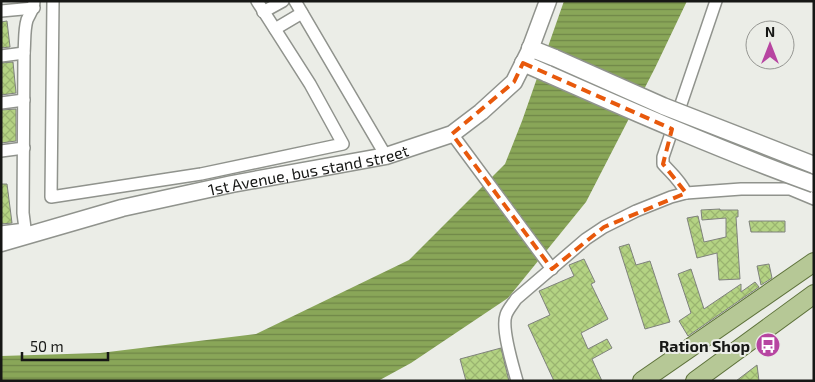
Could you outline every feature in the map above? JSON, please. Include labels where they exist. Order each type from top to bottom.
[{"type":"main road","points":[[642,381],[812,266]]},
{"type":"main road","points":[[695,381],[814,294]]},
{"type":"street","points":[[54,1],[51,197],[200,174],[343,144],[310,84],[257,1]]},
{"type":"street","points":[[263,12],[283,1]]},
{"type":"street","points":[[296,1],[386,156]]},
{"type":"street","name":"1st Avenue, bus stand street","points":[[1,243],[25,232],[122,208],[232,184],[386,156],[452,134],[481,112],[514,82],[530,48],[548,1]]},
{"type":"street","points":[[686,193],[682,183],[663,164],[662,157],[716,1]]},
{"type":"street","points":[[1,11],[34,4]]},
{"type":"street","points":[[1,232],[25,232],[23,212],[24,53],[28,18],[34,4]]},
{"type":"street","points":[[275,29],[302,14]]},
{"type":"street","points":[[530,48],[663,106],[814,165]]},
{"type":"street","points":[[1,56],[24,53]]},
{"type":"street","points":[[523,63],[736,156],[814,184]]},
{"type":"street","points":[[1,103],[24,100]]},
{"type":"street","points":[[452,134],[552,269]]},
{"type":"street","points":[[1,151],[24,148]]},
{"type":"street","points":[[517,381],[504,326],[506,316],[516,298],[586,239],[604,227],[636,211],[686,193],[741,189],[790,189],[814,198]]},
{"type":"highlighted area","points":[[523,63],[672,129],[663,164],[686,193],[604,227],[552,269],[452,134],[514,82]]},
{"type":"shaded area","points":[[564,1],[687,1],[586,202],[508,298],[411,363],[378,381],[1,381],[1,356],[100,353],[256,334],[409,260],[505,164]]},
{"type":"building","points":[[7,21],[10,47],[1,48],[1,22]]},
{"type":"building","points":[[13,62],[16,93],[1,95],[1,63]]},
{"type":"building","points":[[16,109],[16,141],[1,143],[1,110]]},
{"type":"building","points":[[1,184],[7,184],[12,223],[1,224]]},
{"type":"building","points":[[701,210],[738,210],[738,217],[736,217],[740,279],[719,280],[717,253],[697,258],[687,218],[698,216],[704,242],[726,237],[726,218],[702,220]]},
{"type":"building","points":[[749,221],[785,221],[785,232],[751,232]]},
{"type":"building","points":[[629,244],[636,265],[650,261],[670,322],[645,329],[619,247]]},
{"type":"building","points":[[584,259],[595,282],[591,284],[608,319],[581,333],[588,349],[607,339],[612,348],[592,359],[602,381],[554,381],[528,325],[550,315],[539,291],[574,276],[569,265]]},
{"type":"building","points":[[769,264],[772,278],[761,285],[757,266]]},
{"type":"building","points":[[691,269],[704,309],[741,284],[741,292],[755,282],[759,287],[688,336],[679,321],[691,313],[678,274]]},
{"type":"building","points":[[501,348],[509,381],[466,381],[460,359]]},
{"type":"building","points":[[757,365],[759,381],[736,381]]},
{"type":"place","name":"Ration Shop","points":[[768,345]]}]
